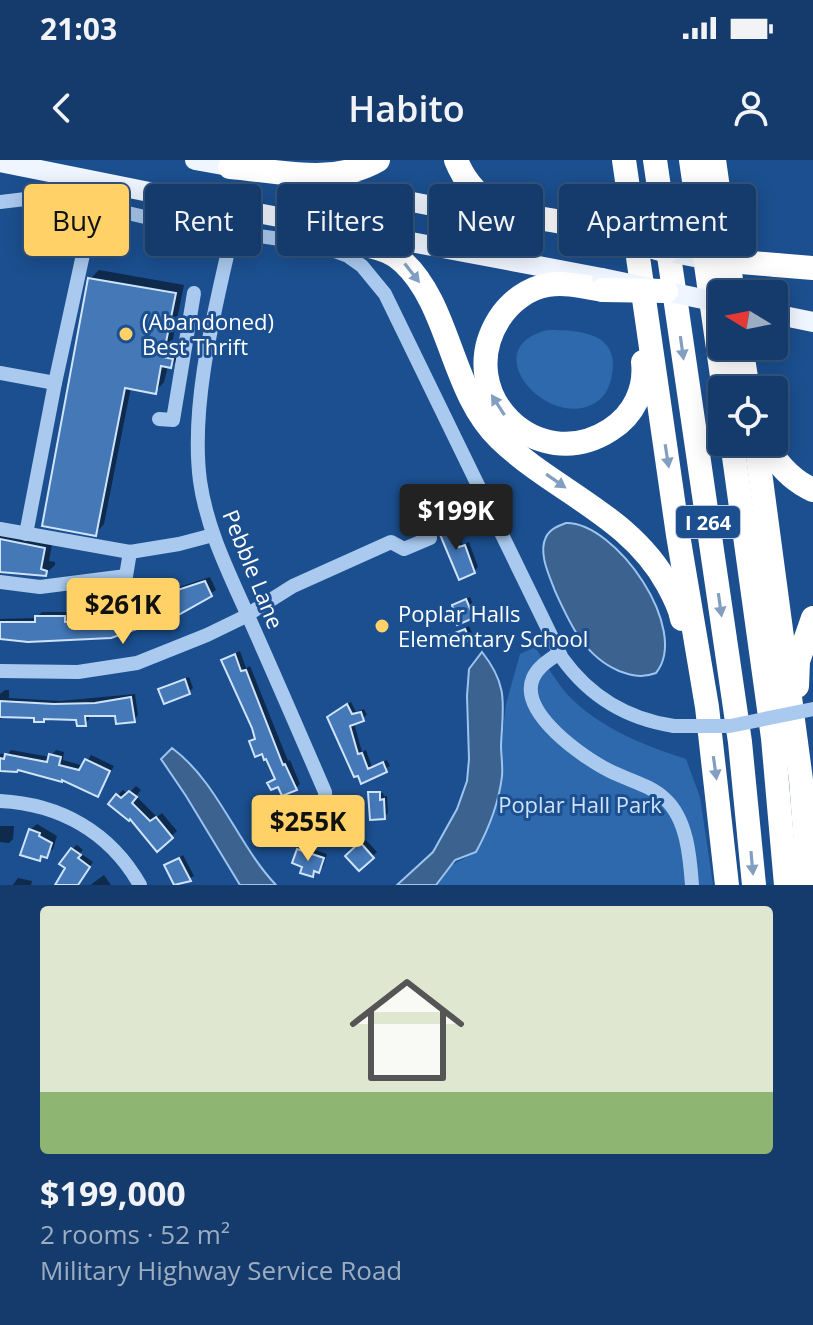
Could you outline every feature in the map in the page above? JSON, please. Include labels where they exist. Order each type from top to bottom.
[{"type":"highway","points":[[230,167],[333,177],[359,170],[378,160]]},
{"type":"highway","points":[[456,160],[468,184],[498,209],[559,224]]},
{"type":"highway","points":[[617,160],[624,184]]},
{"type":"highway","points":[[624,160],[628,184]]},
{"type":"highway","name":"I 264","points":[[655,160],[740,742],[754,885]]},
{"type":"highway","points":[[691,160],[722,376]]},
{"type":"highway","points":[[714,160],[727,280]]},
{"type":"highway","points":[[729,280],[728,189],[732,160]]},
{"type":"highway","points":[[396,256],[427,294],[467,389],[484,421],[512,449],[617,524],[649,556],[680,611],[707,707]]},
{"type":"highway","points":[[638,256],[676,520],[707,707],[727,885]]},
{"type":"highway","points":[[705,259],[777,269],[813,268]]},
{"type":"highway","points":[[640,268],[644,371],[643,386],[632,409],[611,429],[584,441],[552,442],[528,434],[505,417],[488,385],[485,357],[492,330],[513,302],[535,289],[563,283],[602,284],[666,291]]},
{"type":"highway","name":"I 264","points":[[734,456],[773,738],[786,885]]},
{"type":"highway","points":[[758,456],[801,780]]},
{"type":"highway","points":[[774,456],[796,481],[813,490]]},
{"type":"highway","points":[[809,885],[801,780],[798,661],[813,618]]},
{"type":"main road","points":[[195,160],[559,227]]},
{"type":"main road","points":[[0,162],[108,184]]},
{"type":"main road","points":[[129,188],[277,216]]},
{"type":"main road","points":[[413,244],[602,284]]},
{"type":"main road","points":[[691,256],[705,259]]},
{"type":"main road","points":[[777,269],[813,280]]},
{"type":"main road","points":[[666,291],[708,294]]},
{"type":"main road","points":[[788,317],[813,322]]},
{"type":"street","points":[[0,202],[24,199]]},
{"type":"street","points":[[261,237],[339,252],[373,277],[385,294],[559,653],[578,678],[600,698],[642,720],[674,726],[730,726],[813,709]]},
{"type":"street","points":[[26,534],[83,256]]},
{"type":"street","name":"Pebble Lane","points":[[227,256],[199,416],[200,480],[213,535],[325,792],[326,814]]},
{"type":"street","points":[[159,419],[173,420],[194,293]]},
{"type":"street","points":[[0,373],[55,383]]},
{"type":"street","points":[[0,529],[130,552],[213,535]]},
{"type":"street","points":[[0,671],[78,672],[137,663],[207,635],[248,615],[293,586],[391,542],[404,549],[430,538]]},
{"type":"street","points":[[0,582],[40,587],[126,576],[130,552]]},
{"type":"street","points":[[559,653],[534,675],[530,691],[539,712],[569,743],[592,760],[666,799],[684,833],[692,885]]},
{"type":"street","points":[[0,801],[51,809],[86,826],[119,854],[140,885]]},
{"type":"green space","points":[[548,330],[594,336],[610,349],[613,360],[611,378],[606,392],[598,401],[579,408],[560,407],[541,398],[527,385],[518,369],[517,353],[526,340]]},
{"type":"green space","name":"Poplar Hall Park","points":[[535,647],[567,694],[593,717],[638,741],[686,759],[700,797],[713,885],[436,885],[448,867],[476,852],[502,776],[501,746],[506,704],[520,654]]},
{"type":"shaded area","points":[[566,523],[586,527],[606,540],[626,559],[643,582],[656,606],[664,631],[664,654],[656,673],[633,675],[607,665],[587,648],[573,627],[550,578],[543,550],[548,534]]},
{"type":"shaded area","points":[[482,652],[497,675],[502,696],[502,776],[492,816],[476,852],[455,860],[436,885],[397,885],[433,852],[457,809],[467,781],[469,759],[469,669]]},
{"type":"shaded area","points":[[172,748],[215,795],[262,869],[276,885],[240,885],[161,759]]},
{"type":"building","points":[[88,278],[176,293],[163,357],[173,359],[171,368],[161,366],[156,394],[125,388],[96,536],[42,526]]},
{"type":"building","points":[[447,521],[459,547],[465,545],[475,573],[459,580],[436,525]]},
{"type":"building","points":[[0,539],[45,548],[41,569],[47,571],[46,576],[0,572]]},
{"type":"building","points":[[205,581],[212,596],[180,614],[111,638],[28,642],[0,639],[0,622],[35,622],[35,616],[65,616],[65,622],[106,619],[164,600],[162,595]]},
{"type":"building","points":[[466,599],[474,618],[457,625],[450,610],[453,609],[452,605]]},
{"type":"building","points":[[465,629],[470,640],[452,648],[447,636]]},
{"type":"building","points":[[235,654],[241,671],[246,670],[283,765],[297,790],[282,796],[278,787],[271,790],[267,783],[275,779],[266,759],[262,754],[255,757],[249,741],[255,739],[252,728],[221,660]]},
{"type":"building","points":[[185,679],[190,694],[164,704],[158,689]]},
{"type":"building","points":[[131,697],[135,722],[116,724],[115,716],[85,716],[86,726],[77,726],[76,720],[44,719],[44,722],[34,722],[34,718],[0,717],[0,701],[95,703]]},
{"type":"building","points":[[347,704],[352,714],[361,712],[364,721],[350,726],[358,754],[362,753],[368,769],[383,762],[387,772],[361,784],[358,776],[354,777],[327,717]]},
{"type":"building","points":[[5,754],[47,762],[49,754],[61,757],[59,765],[79,770],[85,759],[110,771],[98,797],[62,780],[18,770],[0,771],[0,758],[4,759]]},
{"type":"building","points":[[129,791],[137,797],[132,803],[150,821],[156,817],[173,838],[157,852],[130,819],[108,804],[116,794],[121,798]]},
{"type":"building","points":[[368,792],[380,792],[380,800],[384,799],[385,819],[370,820]]},
{"type":"building","points":[[281,813],[292,840],[277,846],[266,819]]},
{"type":"building","points":[[29,829],[52,843],[47,858],[41,856],[40,861],[20,855]]},
{"type":"building","points":[[360,842],[374,858],[359,871],[345,856]]},
{"type":"building","points":[[71,848],[90,867],[78,885],[55,885],[65,868],[59,864]]},
{"type":"building","points":[[297,849],[324,858],[319,873],[314,871],[313,877],[300,873],[302,867],[292,863]]},
{"type":"building","points":[[179,858],[191,881],[174,885],[164,865]]},
{"type":"place","name":"(Abandoned) Best Thrift","points":[[126,334]]},
{"type":"place","name":"Poplar Halls Elementary School","points":[[382,626]]}]
